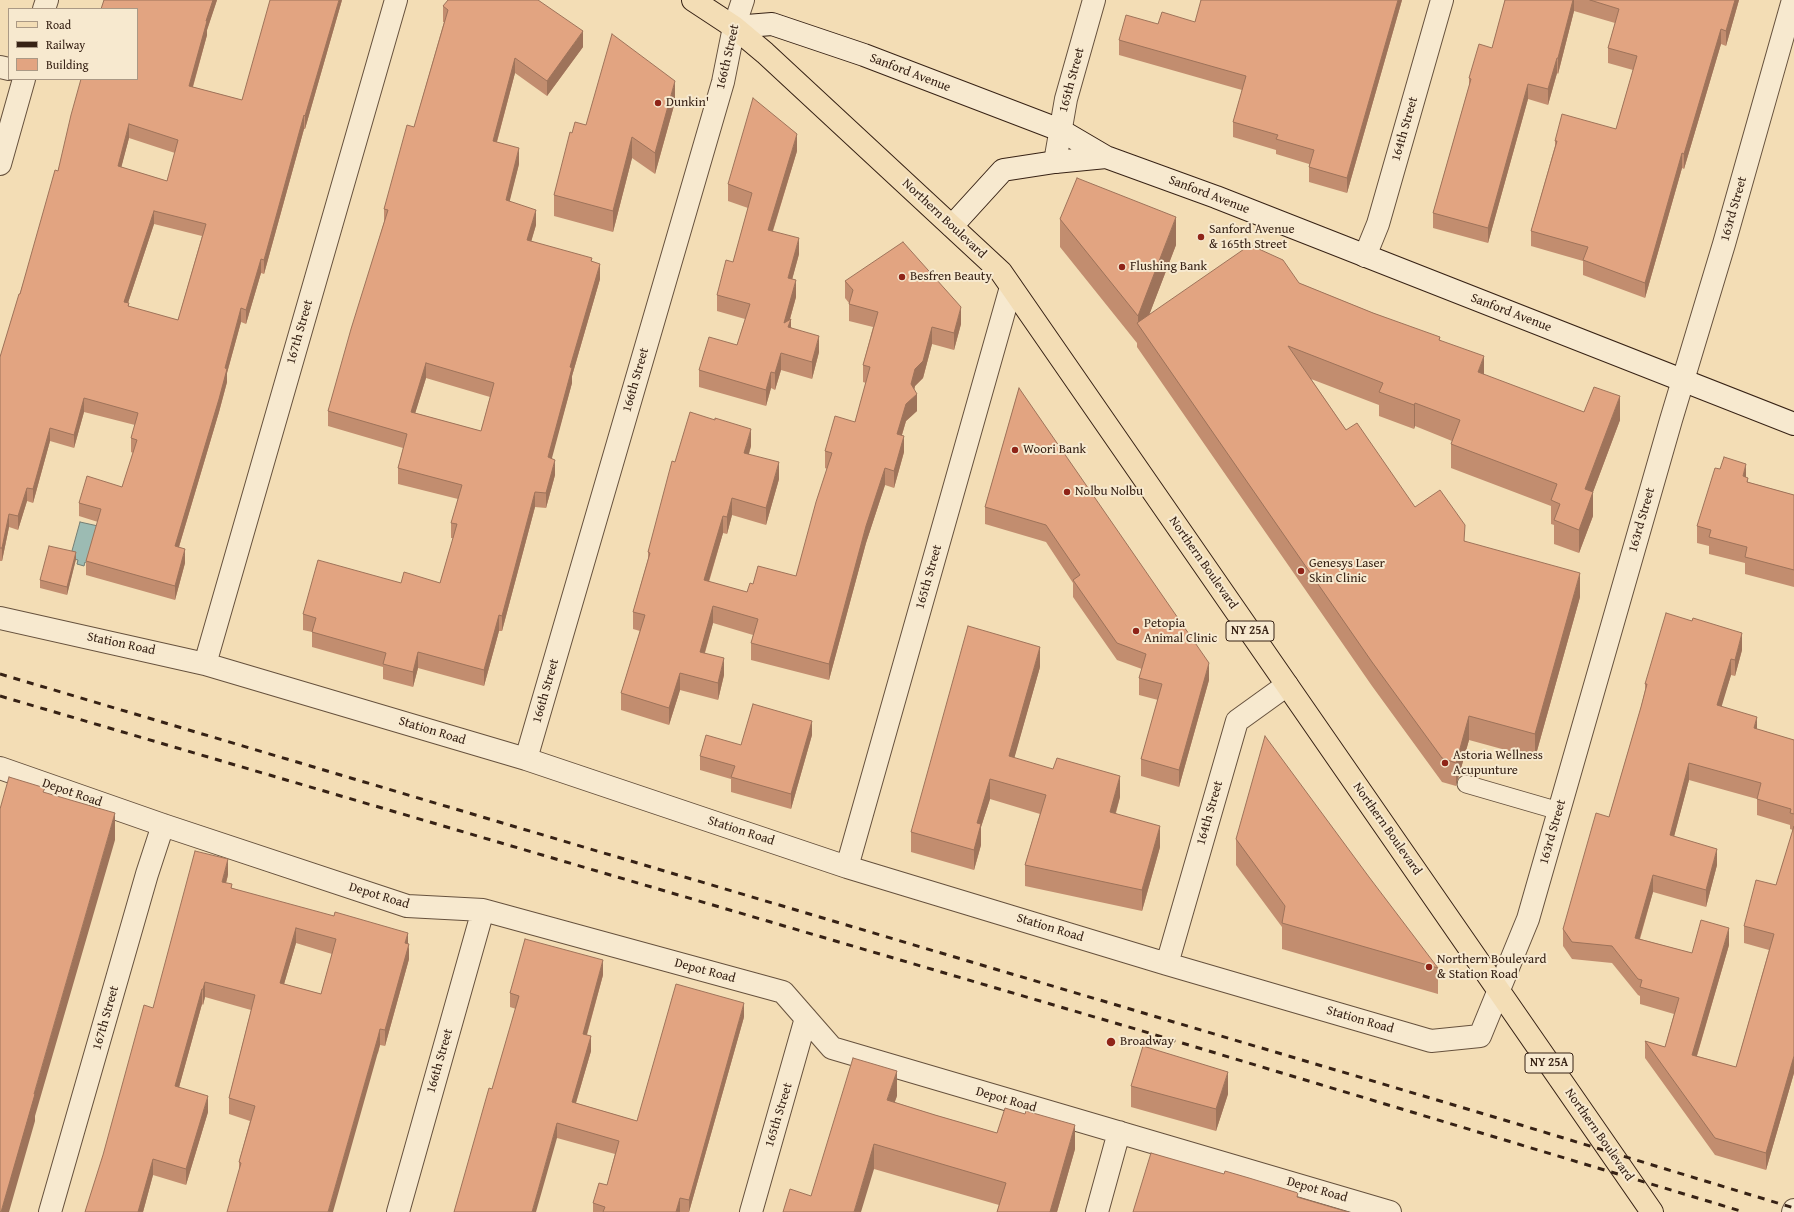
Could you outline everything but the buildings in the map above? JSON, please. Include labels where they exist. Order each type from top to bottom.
[{"type":"main road","name":"Northern Boulevard","points":[[693,0],[734,27],[770,57],[952,226],[1006,279],[1652,1212]]},
{"type":"street","name":"167th Street","points":[[205,664],[396,0]]},
{"type":"street","name":"166th Street","points":[[526,759],[723,82],[734,27],[743,0]]},
{"type":"street","name":"165th Street","points":[[1055,162],[1066,100],[1094,0]]},
{"type":"street","name":"164th Street","points":[[1365,256],[1378,224],[1442,0]]},
{"type":"street","name":"163rd Street","points":[[1480,1036],[1528,919],[1683,381],[1727,236],[1793,0]]},
{"type":"street","name":"Sanford Avenue","points":[[734,27],[772,24],[864,55],[1060,130],[1106,157],[1216,197],[1794,424]]},
{"type":"street","points":[[0,164],[24,80]]},
{"type":"street","points":[[952,226],[1003,170],[1055,162],[1106,157]]},
{"type":"street","name":"165th Street","points":[[847,866],[1006,279]]},
{"type":"street","name":"Station Road","points":[[0,618],[205,664],[526,759],[847,866],[1167,964],[1431,1041],[1480,1036]]},
{"type":"street","name":"164th Street","points":[[1167,964],[1237,721],[1287,685]]},
{"type":"street","name":"Depot Road","points":[[0,768],[163,825],[407,906],[483,910],[783,992],[832,1048],[1390,1212]]},
{"type":"street","name":"167th Street","points":[[50,1212],[147,874],[163,825]]},
{"type":"street","name":"166th Street","points":[[398,1212],[483,910]]},
{"type":"street","name":"165th Street","points":[[751,1212],[806,1018]]},
{"type":"street","points":[[1097,1212],[1119,1132]]},
{"type":"lane","points":[[1466,784],[1559,811]]},
{"type":"water","points":[[80,522],[98,526],[88,563],[85,562],[84,566],[77,564],[78,560],[70,558]]},
{"type":"railway","points":[[0,674],[1501,1119],[1794,1208]]},
{"type":"railway","points":[[0,696],[1139,1030],[1744,1212]]},
{"type":"place","name":"Dunkin'","points":[[658,103]]},
{"type":"place","name":"Sanford Avenue & 165th Street","points":[[1201,237]]},
{"type":"place","name":"Flushing Bank","points":[[1122,267]]},
{"type":"place","name":"Besfren Beauty","points":[[902,277]]},
{"type":"place","name":"Woori Bank","points":[[1015,450]]},
{"type":"place","name":"Nolbu Nolbu","points":[[1067,492]]},
{"type":"place","name":"Genesys Laser Skin Clinic","points":[[1301,571]]},
{"type":"place","name":"Petopia Animal Clinic","points":[[1136,631]]},
{"type":"place","name":"Astoria Wellness Acupunture","points":[[1445,763]]},
{"type":"place","name":"Northern Boulevard & Station Road","points":[[1429,967]]},
{"type":"place","name":"Broadway","points":[[1111,1042]]}]
